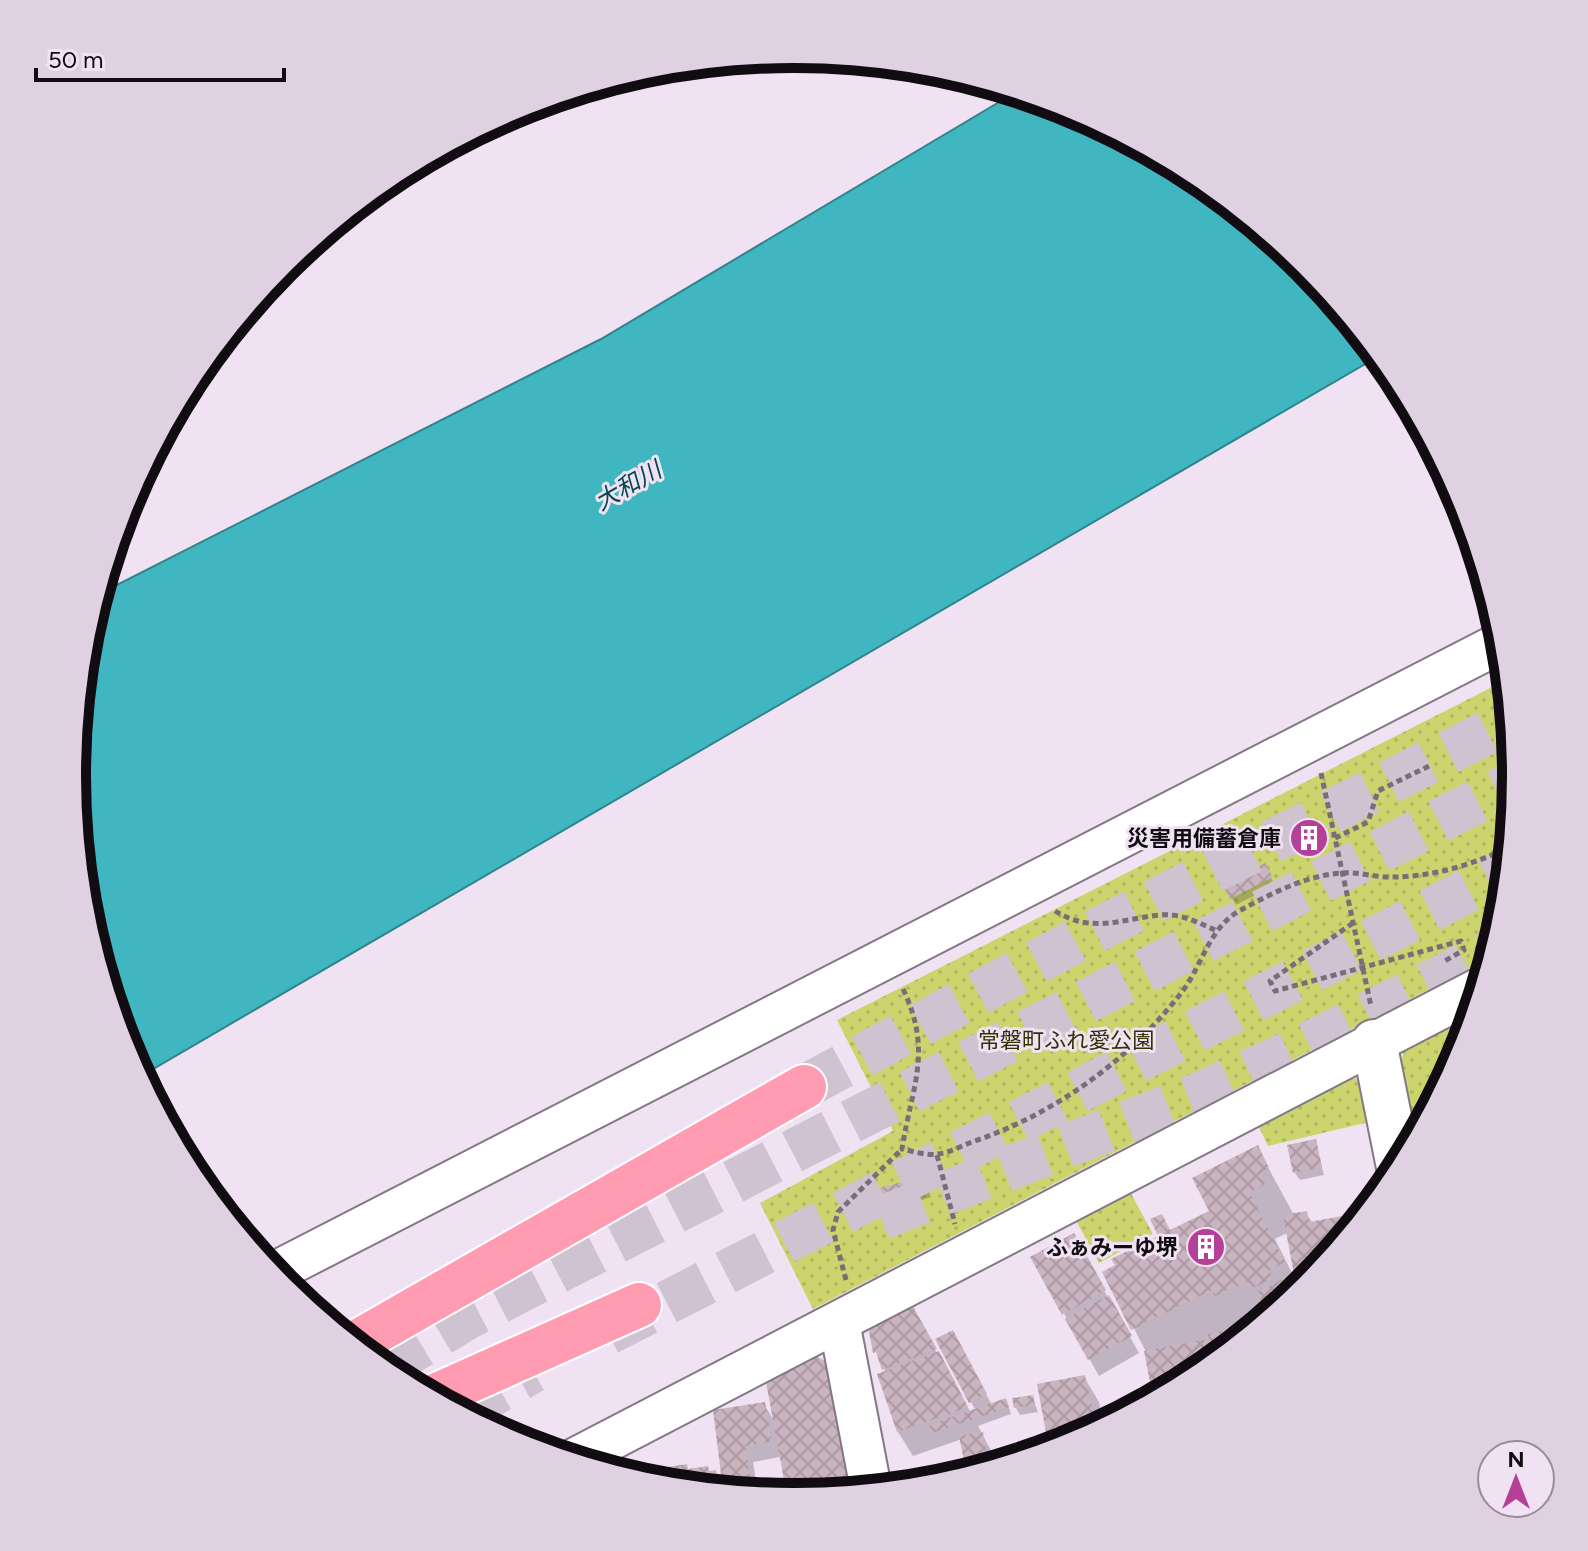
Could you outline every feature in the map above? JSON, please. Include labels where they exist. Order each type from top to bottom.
[{"type":"highway","points":[[364,1338],[804,1087]]},
{"type":"highway","points":[[446,1391],[639,1305]]},
{"type":"street","points":[[285,1267],[1490,648]]},
{"type":"street","points":[[588,1452],[1466,995]]},
{"type":"street","points":[[1374,1042],[1395,1148]]},
{"type":"street","points":[[839,1322],[869,1478]]},
{"type":"path","points":[[1314,741],[1371,1007],[1384,999]]},
{"type":"path","points":[[1335,838],[1368,822],[1378,791],[1431,765]]},
{"type":"path","points":[[902,1149],[937,1155],[1001,1132],[1046,1111],[1094,1078],[1142,1039],[1183,990],[1208,950],[1215,930],[1238,911],[1299,881],[1342,873],[1387,877],[1431,874],[1473,864],[1497,853]]},
{"type":"path","points":[[1038,882],[1055,912],[1090,925],[1114,925],[1160,915],[1184,916],[1215,930]]},
{"type":"path","points":[[1353,923],[1270,981],[1275,991],[1461,941],[1464,950],[1438,966]]},
{"type":"path","points":[[860,1273],[846,1280],[833,1230],[838,1212],[902,1149],[918,1077],[921,1044],[913,1011],[888,960]]},
{"type":"path","points":[[937,1155],[956,1228]]},
{"type":"green space","name":"常磐町ふれ愛公園","points":[[1495,685],[1502,776],[1500,822],[1488,914],[1475,965],[813,1309],[760,1203],[893,1131],[837,1020]]},
{"type":"green space","points":[[1457,1022],[1411,1122],[1400,1067],[1404,1049]]},
{"type":"green space","points":[[1344,1076],[1361,1080],[1369,1122],[1268,1146],[1256,1121]]},
{"type":"green space","points":[[1128,1188],[1153,1234],[1099,1263],[1074,1217]]},
{"type":"water","name":"大和川","points":[[1002,100],[1107,141],[1187,187],[1225,214],[1294,275],[1326,309],[1368,363],[151,1070],[124,1003],[111,959],[100,914],[88,822],[88,729],[100,637],[112,587],[601,339]]},
{"type":"building","name":"災害用備蓄倉庫","points":[[1314,821],[1318,844],[1302,847],[1298,824]]},
{"type":"building","points":[[1265,863],[1273,877],[1230,899],[1223,885]]},
{"type":"building","points":[[1316,1139],[1322,1167],[1293,1173],[1287,1145]]},
{"type":"building","name":"ふぁみーゆ堺","points":[[1258,1145],[1269,1168],[1260,1173],[1265,1184],[1249,1192],[1285,1262],[1269,1270],[1273,1278],[1251,1289],[1247,1281],[1215,1296],[1212,1290],[1131,1330],[1102,1272],[1115,1265],[1111,1259],[1158,1236],[1150,1219],[1162,1214],[1170,1230],[1209,1211],[1192,1178]]},
{"type":"building","points":[[924,1175],[928,1190],[883,1205],[878,1189]]},
{"type":"building","points":[[1307,1211],[1309,1222],[1348,1215],[1294,1276],[1283,1215]]},
{"type":"building","points":[[1074,1233],[1106,1290],[1062,1315],[1030,1257]]},
{"type":"building","points":[[1281,1280],[1284,1285],[1261,1300],[1257,1292]]},
{"type":"building","points":[[1109,1295],[1132,1336],[1088,1360],[1065,1319]]},
{"type":"building","points":[[911,1303],[937,1349],[882,1370],[876,1352],[873,1353],[868,1325]]},
{"type":"building","points":[[953,1330],[987,1394],[969,1403],[935,1339]]},
{"type":"building","points":[[1228,1330],[1229,1334],[1151,1386],[1144,1351],[1209,1339],[1208,1334]]},
{"type":"building","points":[[939,1351],[968,1407],[897,1432],[877,1374]]},
{"type":"building","points":[[815,1356],[829,1363],[849,1480],[785,1483],[766,1382]]},
{"type":"building","points":[[1085,1375],[1094,1416],[1047,1436],[1037,1384]]},
{"type":"building","points":[[1033,1395],[1035,1405],[1014,1408],[1012,1398]]},
{"type":"building","points":[[1006,1398],[1009,1407],[932,1433],[929,1425]]},
{"type":"building","points":[[765,1402],[771,1436],[769,1442],[745,1446],[751,1481],[722,1479],[713,1410]]},
{"type":"building","points":[[983,1432],[987,1456],[932,1469],[902,1474],[964,1461],[959,1436]]},
{"type":"building","points":[[687,1464],[688,1469],[708,1466],[709,1471],[716,1470],[718,1478],[669,1471],[668,1467]]},
{"type":"tunnel","points":[[804,1087],[1085,936],[1500,726]]},
{"type":"tunnel","points":[[396,1361],[465,1319],[1501,789]]},
{"type":"tunnel","points":[[608,1333],[1494,877]]},
{"type":"tunnel","points":[[881,1218],[1195,1096],[1296,1050],[1477,959]]},
{"type":"tunnel","points":[[473,1406],[533,1371]]},
{"type":"place","name":"災害用備蓄倉庫","points":[[1309,838]]},
{"type":"place","name":"ふぁみーゆ堺","points":[[1206,1247]]}]
